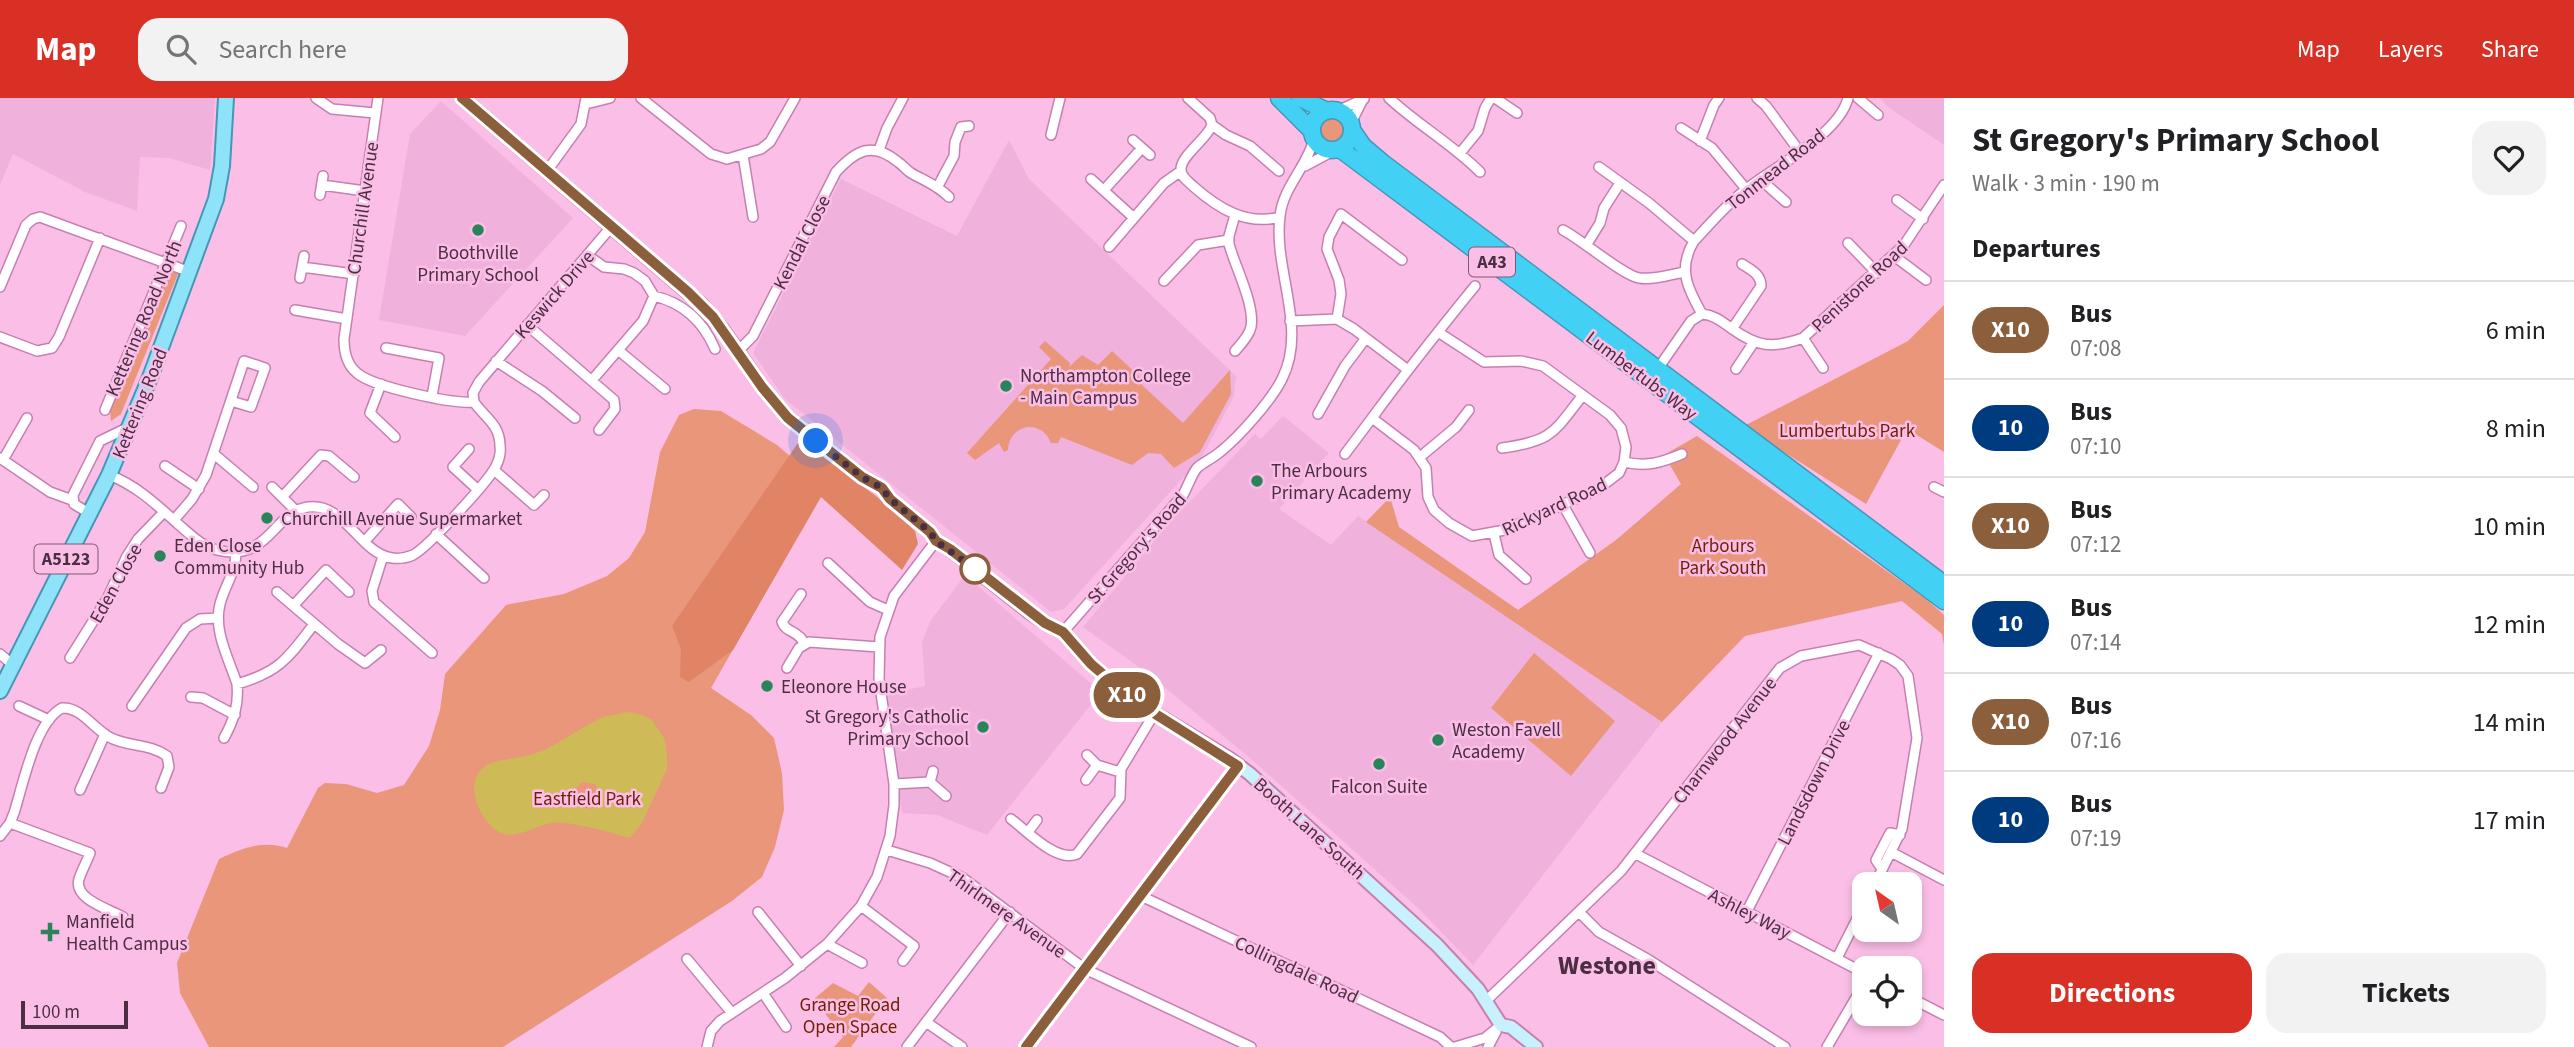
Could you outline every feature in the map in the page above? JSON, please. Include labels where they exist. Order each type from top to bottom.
[{"type":"highway","name":"A43","points":[[1279,98],[1323,148],[1337,149]]},
{"type":"highway","name":"A43","points":[[1300,98],[1343,113],[1352,126]]},
{"type":"highway","points":[[1313,135],[1316,119],[1332,111]]},
{"type":"highway","points":[[1337,149],[1349,141],[1352,126]]},
{"type":"highway","name":"Lumbertubs Way","points":[[1352,126],[1368,151],[1638,355],[1651,373],[1674,382],[1941,596]]},
{"type":"highway","name":"Lumbertubs Way","points":[[1337,149],[1651,373],[1941,596]]},
{"type":"main road","name":"Kettering Road","points":[[0,691],[122,447],[190,272],[219,184],[226,98]]},
{"type":"street","points":[[316,98],[332,108],[375,113]]},
{"type":"street","name":"Churchill Avenue","points":[[378,98],[344,346],[349,363],[363,377],[382,384],[463,403],[474,402]]},
{"type":"street","name":"Booth Lane South","points":[[461,98],[701,304],[788,418],[862,477],[882,488],[890,499],[930,532],[936,541],[1045,623],[1063,632],[1072,645],[1111,683],[1154,714],[1250,774],[1447,955],[1487,1000],[1501,1025],[1511,1027],[1536,1047]]},
{"type":"street","points":[[547,171],[579,128],[586,101],[610,98]]},
{"type":"street","points":[[645,99],[710,155],[727,159],[761,149],[770,142],[795,98]]},
{"type":"street","points":[[903,98],[879,150],[897,160],[908,171],[937,186],[949,197]]},
{"type":"street","points":[[1051,135],[1060,98]]},
{"type":"street","points":[[1188,98],[1210,118],[1212,125],[1210,132],[1182,163],[1181,171],[1184,177],[1210,201],[1235,215],[1258,219],[1280,217]]},
{"type":"street","points":[[1389,98],[1418,123],[1461,152],[1480,172]]},
{"type":"street","points":[[1461,152],[1478,131],[1493,98],[1517,113]]},
{"type":"street","points":[[1700,141],[1719,98]]},
{"type":"street","points":[[1757,98],[1800,152]]},
{"type":"street","name":"Tonmead Road","points":[[1684,272],[1688,251],[1694,241],[1746,189],[1818,138],[1833,122],[1848,98]]},
{"type":"street","points":[[1858,98],[1878,115]]},
{"type":"street","points":[[1332,111],[1364,99]]},
{"type":"street","points":[[1352,126],[1364,99]]},
{"type":"street","points":[[1212,125],[1250,146],[1279,171]]},
{"type":"street","points":[[937,186],[954,156],[955,142],[961,127],[969,126]]},
{"type":"street","points":[[1681,128],[1712,148],[1728,164],[1746,189]]},
{"type":"street","name":"St Gregory's Road","points":[[1063,632],[1183,495],[1196,469],[1226,447],[1276,389],[1290,356],[1290,321],[1280,217],[1289,188],[1304,167],[1313,135]]},
{"type":"street","points":[[1104,190],[1146,152],[1133,139]]},
{"type":"street","points":[[1304,167],[1337,149]]},
{"type":"street","name":"Kendal Close","points":[[737,352],[753,336],[836,172],[848,159],[860,152],[879,150]]},
{"type":"street","points":[[743,155],[753,217]]},
{"type":"street","points":[[1599,167],[1649,203],[1694,241]]},
{"type":"street","points":[[1109,247],[1164,183],[1181,171]]},
{"type":"street","points":[[1091,179],[1134,218]]},
{"type":"street","points":[[1760,179],[1786,202]]},
{"type":"street","points":[[1587,244],[1600,223],[1604,208],[1620,183]]},
{"type":"street","points":[[322,186],[365,191]]},
{"type":"street","name":"Penistone Road","points":[[1702,314],[1713,316],[1754,342],[1783,345],[1802,338],[1895,256],[1943,187]]},
{"type":"street","points":[[1897,200],[1923,219]]},
{"type":"street","points":[[1337,319],[1341,294],[1339,280],[1327,249],[1329,237],[1341,214],[1402,260]]},
{"type":"street","points":[[1235,215],[1229,240],[1251,318],[1249,333],[1235,351]]},
{"type":"street","points":[[0,287],[26,225],[33,219],[46,218],[190,272]]},
{"type":"street","name":"Kettering Road North","points":[[105,410],[181,226]]},
{"type":"street","name":"Keswick Drive","points":[[474,402],[475,388],[496,361],[612,226]]},
{"type":"street","points":[[1563,230],[1633,277],[1642,279],[1684,272],[1687,288],[1702,314],[1691,321],[1651,373]]},
{"type":"street","points":[[0,337],[37,351],[52,348],[100,238]]},
{"type":"street","points":[[1164,281],[1198,245],[1229,240]]},
{"type":"street","points":[[1848,243],[1877,273]]},
{"type":"street","points":[[587,255],[604,267],[624,269],[634,274],[645,281],[654,296],[675,302],[705,329],[715,349]]},
{"type":"street","points":[[300,278],[304,256]]},
{"type":"street","points":[[1895,256],[1926,280]]},
{"type":"street","points":[[1732,329],[1761,286],[1761,279],[1742,264]]},
{"type":"street","points":[[302,267],[354,274]]},
{"type":"street","points":[[1345,454],[1475,286]]},
{"type":"street","points":[[593,379],[647,314],[654,296]]},
{"type":"street","points":[[295,310],[347,319]]},
{"type":"street","points":[[1290,321],[1337,319],[1408,370]]},
{"type":"street","points":[[527,325],[593,379],[616,403],[612,413],[598,430]]},
{"type":"street","name":"Rickyard Road","points":[[1420,457],[1426,468],[1428,497],[1434,510],[1449,523],[1472,536],[1494,534],[1563,505],[1610,482],[1619,473],[1624,462],[1626,447],[1621,428],[1610,415],[1544,366],[1531,361],[1484,362],[1438,332]]},
{"type":"street","points":[[1318,414],[1345,366],[1366,338]]},
{"type":"street","points":[[1802,338],[1823,368]]},
{"type":"street","points":[[1736,369],[1754,342]]},
{"type":"street","points":[[386,348],[439,358],[432,396]]},
{"type":"street","points":[[618,350],[665,389]]},
{"type":"street","points":[[1638,355],[1656,357],[1670,351]]},
{"type":"street","points":[[1670,351],[1668,366],[1674,382]]},
{"type":"street","points":[[174,520],[199,489],[214,454],[231,401],[244,361],[265,368],[251,407],[231,401]]},
{"type":"street","points":[[496,361],[542,391],[575,418]]},
{"type":"street","points":[[382,384],[370,413],[395,437]]},
{"type":"street","points":[[1502,449],[1532,444],[1546,438],[1557,429],[1583,395]]},
{"type":"street","points":[[109,475],[131,485],[204,545],[220,551],[236,552],[261,543],[296,511],[314,507],[326,509],[338,517],[383,556],[395,558],[414,554],[436,534],[494,470],[500,454],[499,435],[492,421],[474,402]]},
{"type":"street","points":[[1372,418],[1420,457],[1457,427],[1469,410]]},
{"type":"street","points":[[27,418],[1,459],[50,492],[72,500],[76,506],[89,513]]},
{"type":"street","name":"Kettering Road North","points":[[72,500],[99,443],[131,426]]},
{"type":"street","points":[[109,436],[122,447]]},
{"type":"street","points":[[469,449],[453,467],[477,489]]},
{"type":"street","points":[[214,454],[253,487]]},
{"type":"street","points":[[1624,462],[1644,466],[1657,465],[1682,454]]},
{"type":"street","points":[[283,496],[321,455],[331,457],[354,477]]},
{"type":"street","points":[[165,466],[199,489]]},
{"type":"street","points":[[494,470],[534,505],[544,495]]},
{"type":"street","points":[[272,487],[296,511]]},
{"type":"street","points":[[1934,487],[1944,492]]},
{"type":"street","points":[[365,541],[398,504],[411,517]]},
{"type":"street","points":[[1563,505],[1590,553]]},
{"type":"street","name":"Eden Close","points":[[70,658],[107,599],[127,556],[138,539],[164,512]]},
{"type":"street","points":[[436,534],[484,578]]},
{"type":"street","points":[[1494,534],[1499,555],[1526,579]]},
{"type":"street","points":[[707,1047],[715,1026],[801,966],[827,944],[861,906],[877,877],[893,823],[894,784],[879,679],[879,647],[888,610],[903,582],[936,541]]},
{"type":"street","points":[[224,738],[235,715],[237,684],[219,632],[218,618],[223,595],[236,565],[236,552]]},
{"type":"street","points":[[383,556],[372,591],[374,602],[432,653]]},
{"type":"street","points":[[828,563],[870,602],[888,610]]},
{"type":"street","points":[[294,605],[326,570],[349,592]]},
{"type":"street","points":[[277,592],[365,663],[381,650]]},
{"type":"street","points":[[800,594],[782,622],[787,629],[799,635],[804,643]]},
{"type":"street","points":[[132,706],[181,634],[200,619],[218,618]]},
{"type":"street","points":[[237,684],[259,678],[276,668],[314,624]]},
{"type":"street","points":[[787,668],[804,643],[879,647]]},
{"type":"street","name":"Charnwood Avenue","points":[[1487,1000],[1540,946],[1580,912],[1636,853],[1774,674],[1785,664],[1801,656],[1853,645],[1864,646],[1900,665],[1908,676],[1916,729],[1900,835],[1881,872]]},
{"type":"street","name":"Landsdown Drive","points":[[1747,911],[1879,653]]},
{"type":"street","points":[[0,654],[13,664]]},
{"type":"street","points":[[191,697],[203,698],[235,715]]},
{"type":"street","points":[[19,706],[49,720]]},
{"type":"street","points":[[0,836],[10,823],[35,746],[58,709],[71,708],[105,734],[123,742],[144,745],[167,756],[170,763],[161,788]]},
{"type":"street","points":[[1011,819],[1062,857],[1077,854],[1120,798],[1120,772],[1154,714]]},
{"type":"street","points":[[80,790],[105,734]]},
{"type":"street","points":[[1087,755],[1097,765],[1120,772]]},
{"type":"street","points":[[1086,780],[1097,765]]},
{"type":"street","points":[[1030,1046],[1238,766]]},
{"type":"street","points":[[930,782],[933,771]]},
{"type":"street","points":[[894,784],[930,782],[946,796]]},
{"type":"street","points":[[1028,832],[1037,820]]},
{"type":"street","points":[[10,823],[90,853],[78,881],[79,891],[86,898],[123,917]]},
{"type":"street","name":"Charnwood Avenue","points":[[1882,869],[1875,860],[1889,833],[1900,835]]},
{"type":"street","name":"Thirlmere Avenue","points":[[887,850],[953,872],[1085,969],[1251,1047]]},
{"type":"street","points":[[1891,852],[1944,880]]},
{"type":"street","name":"Ashley Way","points":[[1636,853],[1852,966]]},
{"type":"street","name":"Collingdale Road","points":[[1140,896],[1440,1037],[1453,1047]]},
{"type":"street","points":[[861,906],[914,946],[903,961]]},
{"type":"street","points":[[758,912],[801,966]]},
{"type":"street","points":[[907,1047],[1010,912]]},
{"type":"street","points":[[1580,912],[1600,932],[1785,1047]]},
{"type":"street","points":[[1837,958],[1852,929]]},
{"type":"street","points":[[827,944],[862,963]]},
{"type":"street","points":[[687,959],[732,1013]]},
{"type":"street","points":[[763,993],[786,1027]]},
{"type":"street","points":[[1827,1047],[1852,1004]]},
{"type":"street","points":[[1922,1004],[1944,1015]]},
{"type":"street","points":[[926,1022],[962,1047]]},
{"type":"street","points":[[1453,1047],[1484,1044],[1501,1025]]},
{"type":"shaded area","points":[[0,98],[215,98],[210,170],[169,158],[140,157],[137,211],[85,192],[13,154],[0,185]]},
{"type":"shaded area","points":[[1880,98],[1944,98],[1944,145],[1888,107]]},
{"type":"shaded area","name":"Boothville Primary School","points":[[441,101],[573,218],[465,336],[379,320],[410,134]]},
{"type":"shaded area","name":"Northampton College - Main Campus","points":[[1009,140],[1029,179],[1236,376],[1234,396],[1202,457],[1064,609],[1051,612],[785,399],[753,353],[841,179],[957,236]]},
{"type":"shaded area","name":"Weston Favell Academy","points":[[1283,416],[1329,453],[1279,509],[1331,545],[1358,516],[1662,722],[1473,965],[1418,908],[1250,758],[1150,675],[1083,627],[1171,521],[1255,434],[1261,439]]},
{"type":"shaded area","points":[[800,440],[876,496],[915,531],[918,544],[902,570],[821,497],[733,650],[689,682],[680,677],[681,649],[672,626]]},
{"type":"shaded area","name":"St Gregory's Catholic Primary School","points":[[965,575],[1101,692],[987,835],[937,815],[902,813],[887,694],[925,686],[922,642],[931,620]]},
{"type":"shaded area","points":[[628,712],[652,720],[665,740],[667,756],[667,769],[642,823],[630,838],[568,823],[545,824],[512,835],[499,832],[486,820],[475,793],[477,775],[483,768],[499,761],[540,752],[601,718]],"holes":[[[582,782],[595,784],[599,792],[596,806],[590,809],[563,802]]]},
{"type":"green space","points":[[1332,115],[1343,119],[1347,130],[1343,141],[1332,145],[1321,141],[1317,130],[1321,119]]},
{"type":"green space","points":[[167,269],[178,274],[121,414],[111,421],[110,409]]},
{"type":"green space","name":"Lumbertubs Park","points":[[1944,305],[1944,452],[1907,429],[1866,504],[1746,425],[1908,341]]},
{"type":"green space","points":[[1045,341],[1070,363],[1069,367],[1082,355],[1098,365],[1112,351],[1139,376],[1142,385],[1183,423],[1230,370],[1231,394],[1200,452],[1174,468],[1161,454],[1148,453],[1132,465],[1061,437],[1058,443],[1051,443],[1046,435],[1033,427],[1026,427],[1014,434],[1008,450],[1004,452],[999,443],[975,460],[967,453],[1051,359],[1039,347]]},
{"type":"green space","name":"Eastfield Park","points":[[694,409],[721,411],[777,445],[805,469],[821,496],[711,688],[751,715],[774,738],[782,773],[784,810],[775,847],[762,877],[732,901],[503,1047],[209,1047],[180,993],[177,963],[219,859],[253,846],[287,848],[318,788],[325,783],[346,784],[377,793],[404,785],[429,746],[440,710],[445,674],[506,605],[564,594],[607,576],[629,558],[645,532],[660,452],[679,415]]},
{"type":"green space","name":"Arbours Park South","points":[[1697,436],[1926,599],[1944,615],[1944,645],[1942,634],[1902,601],[1745,636],[1662,722],[1366,522],[1390,497],[1399,527],[1518,610],[1616,540],[1681,484],[1664,455]]},
{"type":"green space","points":[[1534,653],[1615,721],[1571,776],[1491,708]]},
{"type":"green space","name":"Grange Road Open Space","points":[[869,982],[887,998],[851,1047],[834,1047],[843,1037],[814,999],[833,983],[858,996]]},
{"type":"bus line","name":"X10","points":[[462,98],[701,304],[723,330],[772,401],[797,425],[862,477],[882,488],[890,499],[930,532],[936,541],[1045,623],[1063,632],[1072,645],[1111,683],[1154,714],[1238,766],[1026,1047]]},
{"type":"place","name":"Boothville Primary School","points":[[478,230]]},
{"type":"place","name":"Northampton College - Main Campus","points":[[1006,386]]},
{"type":"place","name":"The Arbours Primary Academy","points":[[1257,481]]},
{"type":"place","name":"Churchill Avenue Supermarket","points":[[267,518]]},
{"type":"place","name":"Eden Close Community Hub","points":[[160,556]]},
{"type":"place","name":"Eleonore House","points":[[767,686]]},
{"type":"place","name":"St Gregory's Catholic Primary School","points":[[983,727]]},
{"type":"place","name":"Weston Favell Academy","points":[[1438,740]]},
{"type":"place","name":"Falcon Suite","points":[[1379,764]]},
{"type":"place","name":"Manfield Health Campus","points":[[50,932]]},
{"type":"district","name":"Westone","points":[[1607,965]]},
{"type":"route","points":[[816,441],[862,477],[882,488],[890,499],[930,532],[936,541],[975,569]]}]
